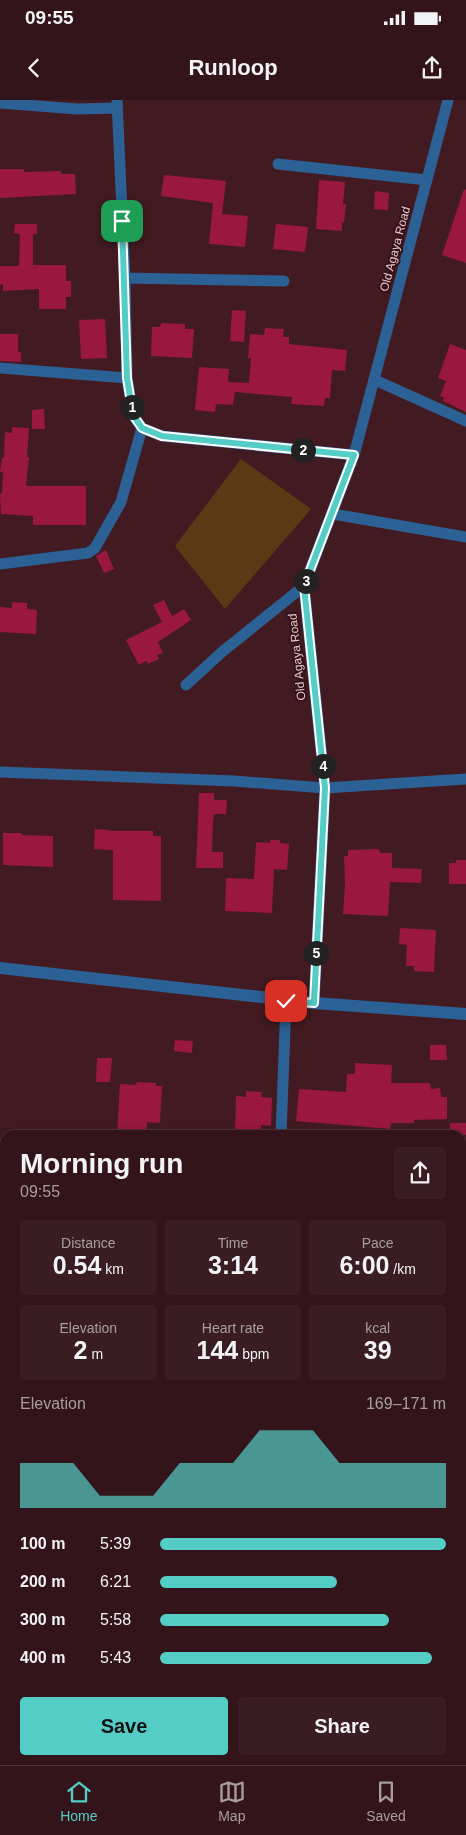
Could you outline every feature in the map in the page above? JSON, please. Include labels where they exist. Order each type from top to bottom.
[{"type":"street","name":"Old Agaya Road","points":[[314,1003],[325,788],[304,586],[354,455],[448,100]]},
{"type":"street","points":[[0,103],[77,109],[117,104],[125,278],[127,378],[133,415],[142,428],[162,436],[354,455]]},
{"type":"street","points":[[278,164],[427,180]]},
{"type":"street","points":[[125,278],[284,281]]},
{"type":"street","points":[[0,368],[127,378]]},
{"type":"street","points":[[375,380],[466,421]]},
{"type":"street","points":[[0,564],[88,553],[95,548],[121,502],[142,428]]},
{"type":"street","points":[[332,514],[466,537]]},
{"type":"street","points":[[186,684],[222,652],[304,586]]},
{"type":"street","points":[[0,772],[234,781],[325,788],[466,780]]},
{"type":"street","points":[[0,968],[286,1001],[466,1014]]},
{"type":"street","points":[[281,1130],[286,1001]]},
{"type":"shaded area","points":[[241,459],[311,509],[225,609],[175,546]]},
{"type":"building","points":[[0,169],[24,169],[24,172],[61,171],[61,174],[75,174],[76,194],[0,198]]},
{"type":"building","points":[[164,175],[226,181],[222,214],[248,216],[245,247],[209,244],[213,203],[161,196]]},
{"type":"building","points":[[319,180],[345,182],[343,204],[346,204],[342,231],[316,229]]},
{"type":"building","points":[[464,189],[466,190],[466,263],[442,255]]},
{"type":"building","points":[[375,191],[389,193],[388,210],[374,209]]},
{"type":"building","points":[[15,224],[37,224],[37,234],[33,234],[33,265],[66,265],[66,281],[71,281],[71,297],[66,297],[66,309],[39,309],[39,289],[3,291],[3,284],[0,285],[0,266],[19,266],[20,234],[14,233]]},
{"type":"building","points":[[276,224],[308,227],[305,252],[273,249]]},
{"type":"building","points":[[232,310],[246,311],[244,342],[230,341]]},
{"type":"building","points":[[105,319],[107,358],[81,359],[79,320]]},
{"type":"building","points":[[161,323],[185,324],[185,329],[194,329],[192,358],[151,356],[152,327],[160,327]]},
{"type":"building","points":[[265,328],[284,329],[283,337],[289,337],[289,344],[347,350],[345,371],[332,370],[330,398],[325,398],[324,406],[291,404],[292,397],[235,392],[233,405],[216,404],[215,412],[195,410],[199,367],[229,369],[228,382],[249,383],[251,358],[248,358],[250,334],[264,335]]},
{"type":"building","points":[[0,334],[18,334],[18,352],[21,352],[21,362],[0,361]]},
{"type":"building","points":[[450,344],[466,350],[466,412],[443,401],[444,398],[440,396],[446,381],[438,378]]},
{"type":"building","points":[[44,409],[45,429],[32,429],[32,410]]},
{"type":"building","points":[[12,427],[29,428],[26,486],[86,486],[86,525],[33,525],[33,516],[1,514],[0,493],[2,493],[3,472],[0,472],[2,458],[4,458],[5,432],[12,433]]},
{"type":"building","points":[[106,550],[114,569],[104,573],[96,556]]},
{"type":"building","points":[[164,600],[172,616],[184,609],[191,620],[158,642],[163,653],[157,655],[159,659],[148,664],[146,661],[139,665],[126,640],[162,622],[153,605]]},
{"type":"building","points":[[12,602],[27,603],[27,609],[37,610],[36,634],[0,632],[0,607],[12,608]]},
{"type":"building","points":[[199,793],[214,793],[214,800],[227,800],[226,814],[214,814],[213,821],[212,852],[223,852],[223,868],[196,868]]},
{"type":"building","points":[[95,829],[109,831],[153,831],[153,836],[161,836],[161,901],[113,900],[113,850],[94,849]]},
{"type":"building","points":[[3,833],[53,836],[53,867],[3,865]]},
{"type":"building","points":[[270,840],[280,840],[280,843],[289,844],[287,870],[274,869],[272,913],[225,911],[226,878],[254,879],[256,842],[270,843]]},
{"type":"building","points":[[379,849],[380,853],[392,853],[392,868],[422,869],[421,883],[390,882],[388,916],[343,914],[344,856],[348,856],[348,850]]},
{"type":"building","points":[[456,860],[466,860],[466,884],[449,884],[449,863],[456,863]]},
{"type":"building","points":[[400,928],[436,930],[434,972],[414,971],[414,966],[406,966],[407,945],[399,944]]},
{"type":"building","points":[[175,1040],[193,1041],[192,1053],[174,1051]]},
{"type":"building","points":[[430,1045],[446,1045],[447,1060],[430,1060]]},
{"type":"building","points":[[97,1058],[112,1058],[110,1082],[96,1082]]},
{"type":"building","points":[[355,1063],[392,1065],[391,1083],[430,1083],[431,1089],[440,1088],[441,1097],[447,1097],[447,1119],[414,1120],[414,1123],[391,1123],[390,1129],[296,1121],[299,1089],[346,1092],[347,1074],[355,1074]]},
{"type":"building","points":[[137,1082],[156,1083],[156,1086],[162,1086],[160,1123],[147,1122],[146,1130],[117,1130],[120,1084],[136,1085]]},
{"type":"building","points":[[246,1091],[262,1092],[261,1097],[272,1098],[271,1126],[261,1125],[261,1130],[235,1130],[236,1096],[246,1097]]},
{"type":"building","points":[[450,1123],[466,1123],[466,1130],[450,1130]]},
{"type":"route","points":[[122,221],[127,378],[133,415],[142,428],[162,436],[354,455],[304,586],[325,788],[314,1003],[286,1001]]}]
